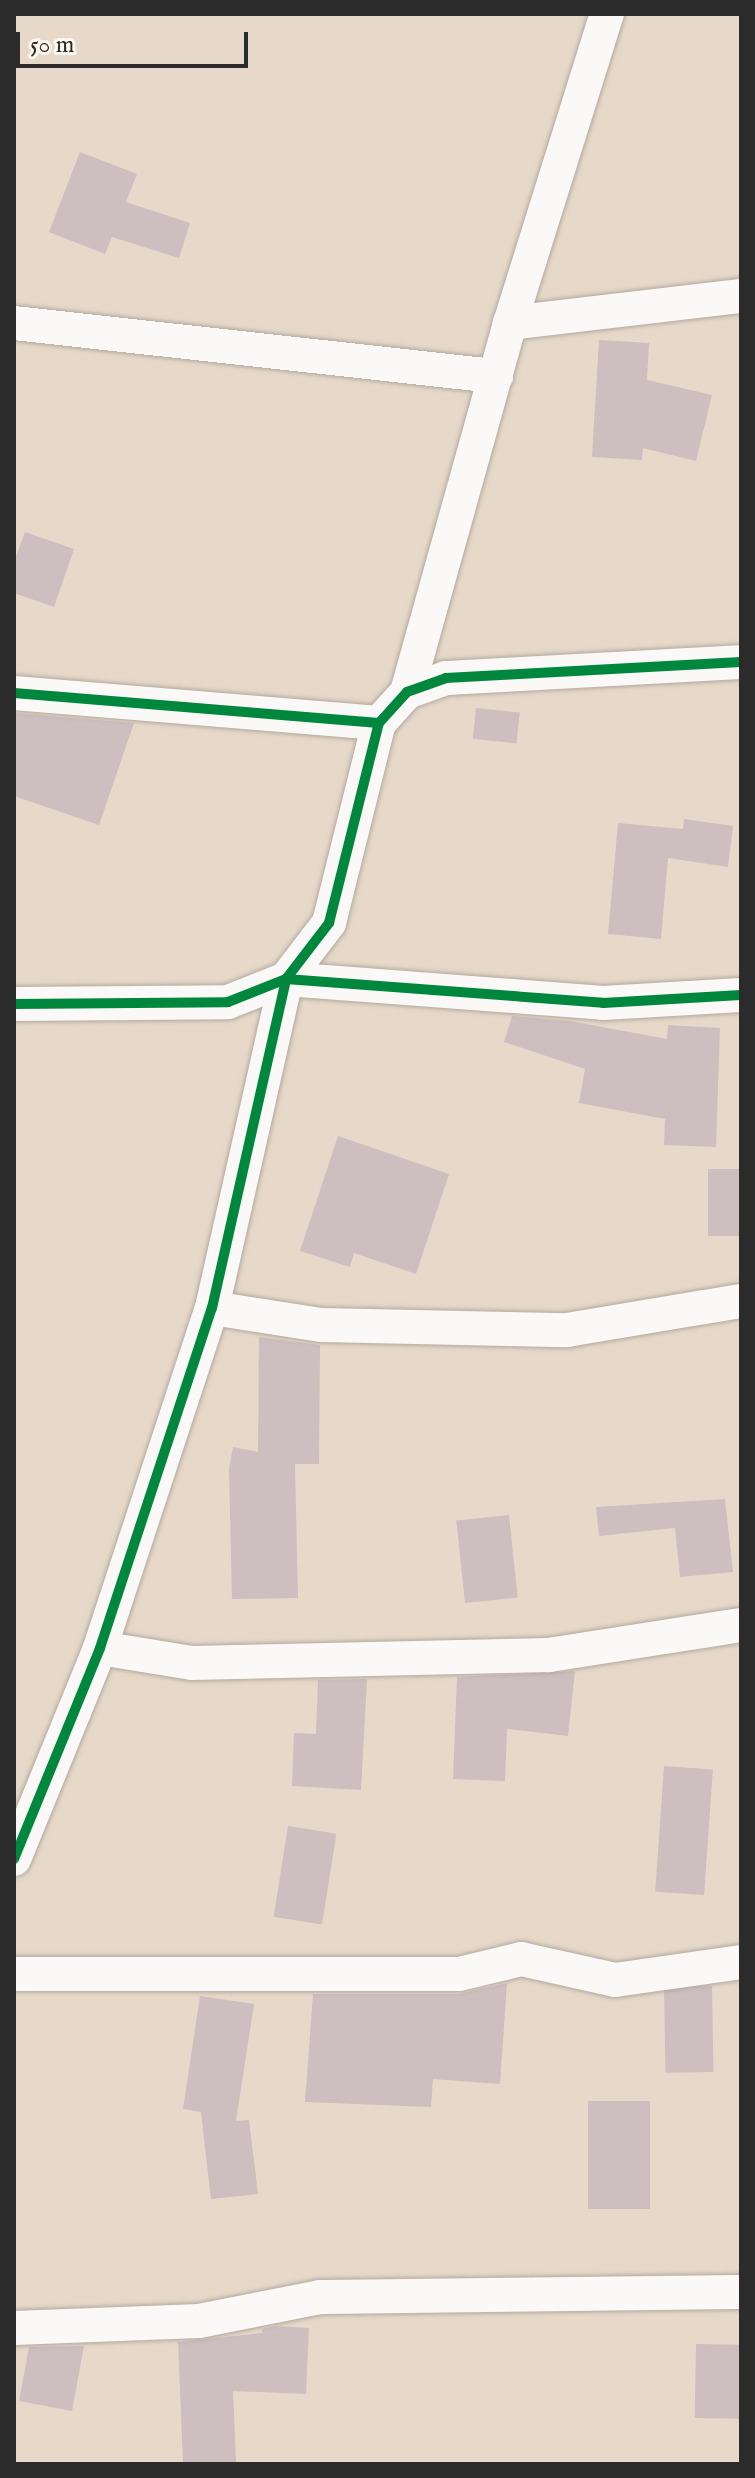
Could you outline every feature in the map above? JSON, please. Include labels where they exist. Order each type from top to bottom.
[{"type":"street","points":[[14,1859],[100,1648],[212,1308],[286,979],[329,923],[379,723],[407,692],[510,323],[607,14]]},
{"type":"street","points":[[510,323],[741,296]]},
{"type":"street","points":[[14,323],[496,376]]},
{"type":"street","points":[[407,692],[446,678],[741,662]]},
{"type":"street","points":[[14,693],[379,723]]},
{"type":"street","points":[[14,1004],[228,1002],[286,979],[603,1003],[741,995]]},
{"type":"street","points":[[212,1308],[321,1325],[567,1330],[741,1301]]},
{"type":"street","points":[[100,1648],[192,1663],[549,1655],[741,1625]]},
{"type":"street","points":[[14,1974],[459,1974],[521,1959],[615,1980],[741,1962]]},
{"type":"street","points":[[14,2328],[199,2321],[320,2297],[741,2292]]},
{"type":"building","points":[[80,152],[137,174],[126,202],[190,223],[179,258],[112,237],[105,254],[49,232]]},
{"type":"building","points":[[599,340],[649,343],[647,380],[712,395],[696,461],[643,448],[642,460],[592,457]]},
{"type":"building","points":[[25,532],[74,549],[54,607],[14,593],[14,562]]},
{"type":"building","points":[[476,708],[520,713],[517,743],[473,739]]},
{"type":"building","points":[[14,713],[134,723],[99,825],[14,796]]},
{"type":"building","points":[[684,819],[733,826],[728,867],[668,858],[661,939],[608,934],[618,823],[683,829]]},
{"type":"building","points":[[512,1016],[570,1021],[667,1039],[668,1025],[720,1028],[716,1147],[664,1145],[665,1119],[579,1103],[585,1069],[504,1042]]},
{"type":"building","points":[[338,1136],[449,1174],[416,1274],[354,1253],[350,1267],[300,1251]]},
{"type":"building","points":[[708,1169],[741,1169],[741,1236],[708,1236]]},
{"type":"building","points":[[259,1337],[320,1345],[319,1464],[295,1464],[298,1598],[232,1599],[229,1468],[233,1447],[258,1452]]},
{"type":"building","points":[[725,1499],[733,1572],[680,1577],[675,1528],[599,1536],[596,1507]]},
{"type":"building","points":[[509,1515],[518,1598],[465,1603],[456,1521]]},
{"type":"building","points":[[575,1671],[568,1736],[507,1729],[505,1781],[453,1779],[457,1677]]},
{"type":"building","points":[[367,1679],[361,1790],[292,1786],[294,1733],[316,1734],[318,1680]]},
{"type":"building","points":[[664,1766],[713,1769],[704,1895],[655,1892]]},
{"type":"building","points":[[288,1826],[336,1834],[322,1925],[274,1917]]},
{"type":"building","points":[[507,1983],[500,2084],[433,2079],[431,2107],[305,2102],[313,1994],[459,1994]]},
{"type":"building","points":[[712,1986],[714,2072],[666,2073],[664,1987]]},
{"type":"building","points":[[200,1996],[254,2004],[236,2121],[249,2120],[258,2194],[211,2199],[201,2112],[183,2109]]},
{"type":"building","points":[[588,2101],[650,2101],[650,2209],[588,2209]]},
{"type":"building","points":[[276,2326],[309,2328],[306,2394],[233,2391],[236,2462],[183,2463],[178,2342],[262,2333],[262,2329]]},
{"type":"building","points":[[696,2344],[741,2345],[740,2419],[695,2418]]},
{"type":"building","points":[[84,2346],[72,2411],[19,2401],[29,2347]]},
{"type":"cycle path","points":[[14,693],[379,723],[407,692],[446,678],[741,662]]},
{"type":"cycle path","points":[[14,1859],[100,1648],[212,1308],[286,979],[329,923],[379,723]]},
{"type":"cycle path","points":[[14,1004],[228,1002],[286,979],[603,1003],[741,995]]}]
